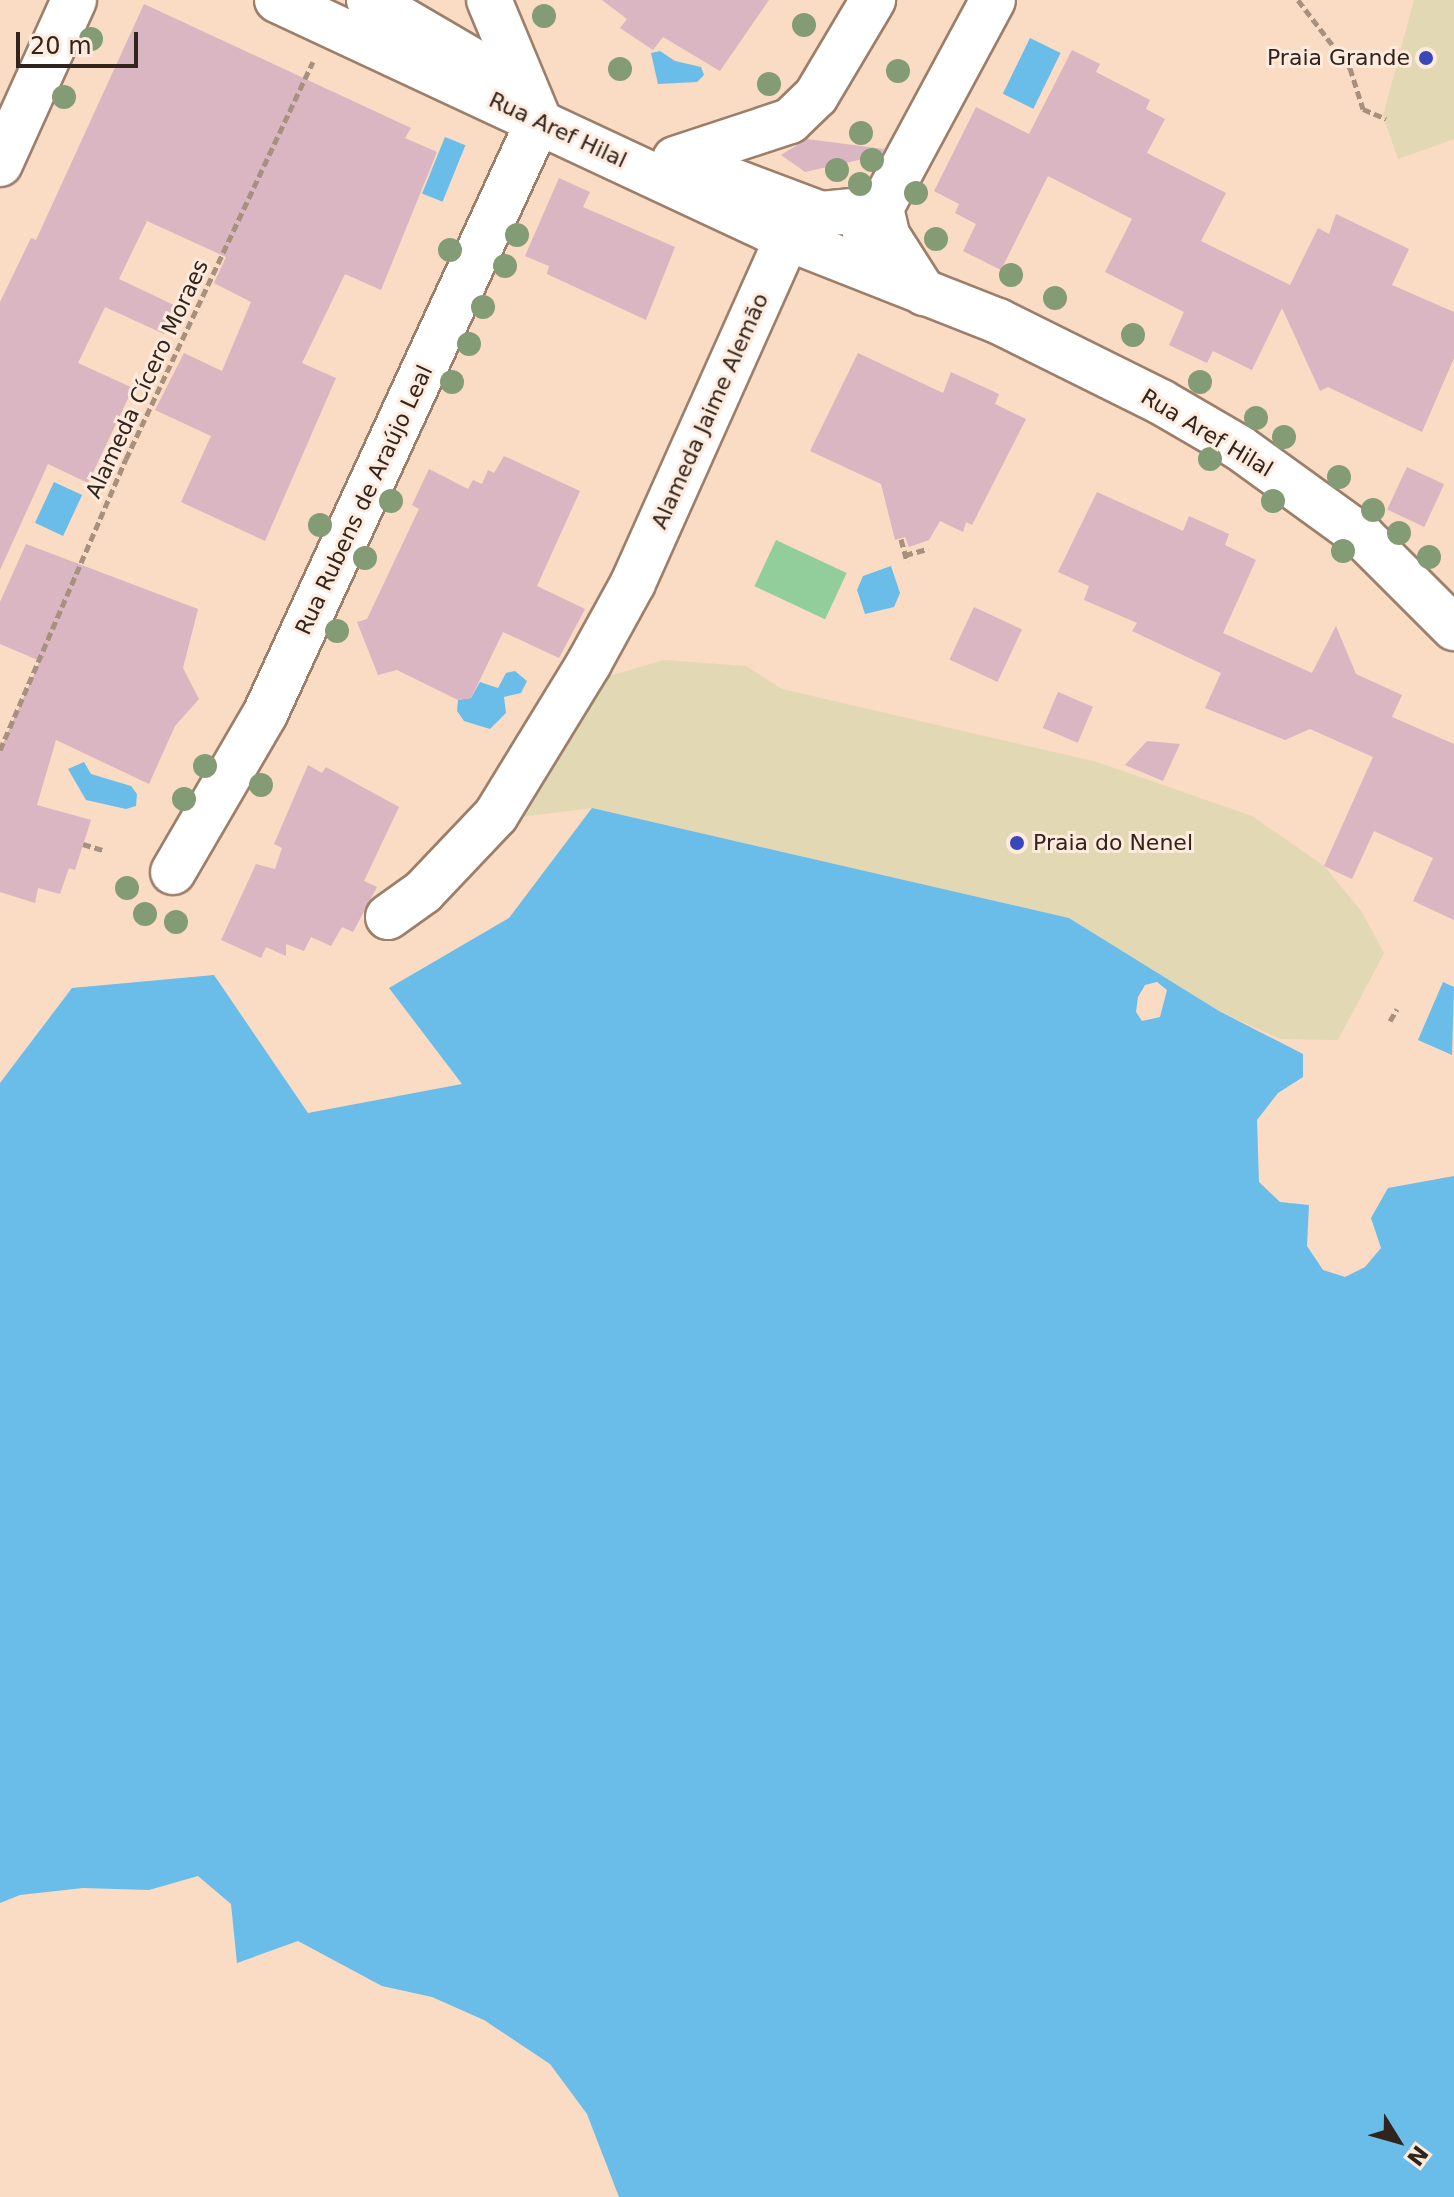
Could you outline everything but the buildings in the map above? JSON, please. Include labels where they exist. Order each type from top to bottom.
[{"type":"street","points":[[0,164],[74,0]]},
{"type":"street","name":"Rua Aref Hilal","points":[[277,0],[340,12],[534,107],[787,238],[1059,349],[1240,448],[1363,537],[1454,628]]},
{"type":"street","name":"Rua Aref Hilal","points":[[369,0],[534,107],[821,214],[881,208]]},
{"type":"street","points":[[489,0],[534,107]]},
{"type":"street","points":[[675,159],[790,121],[816,96],[873,0]]},
{"type":"street","points":[[839,258],[881,208],[993,0]]},
{"type":"street","name":"Rua Rubens de Araújo Leal","points":[[173,872],[265,714],[534,107]]},
{"type":"street","points":[[881,208],[887,235],[924,293]]},
{"type":"street","name":"Alameda Jaime Alemão","points":[[388,917],[423,892],[496,815],[633,583],[787,238]]},
{"type":"path","points":[[1298,0],[1350,68],[1363,109],[1386,119]]},
{"type":"path","name":"Alameda Cícero Moraes","points":[[0,750],[126,459],[340,12]]},
{"type":"path","points":[[901,539],[907,562]]},
{"type":"path","points":[[905,555],[928,549]]},
{"type":"path","points":[[83,844],[103,850]]},
{"type":"path","points":[[1390,1021],[1397,1009]]},
{"type":"green space","points":[[776,540],[847,573],[825,619],[754,586]]},
{"type":"sand","name":"Praia Grande","points":[[1414,0],[1454,0],[1454,139],[1398,159],[1383,116]]},
{"type":"sand","name":"Praia do Nenel","points":[[664,660],[746,666],[782,689],[1097,762],[1252,816],[1324,866],[1362,912],[1384,953],[1338,1040],[1280,1039],[1219,1011],[1069,918],[592,808],[505,819],[599,679]]},
{"type":"water","points":[[1030,38],[1061,53],[1033,109],[1003,94]]},
{"type":"water","points":[[660,51],[675,61],[701,67],[704,75],[697,82],[658,84],[651,53]]},
{"type":"water","points":[[445,137],[465,145],[443,202],[422,194]]},
{"type":"water","points":[[54,482],[82,495],[63,536],[35,523]]},
{"type":"water","points":[[891,566],[900,593],[894,607],[865,614],[857,590],[863,576]]},
{"type":"water","points":[[515,671],[527,681],[521,693],[504,697],[506,713],[490,729],[464,721],[457,711],[458,700],[471,698],[480,682],[498,688],[506,673]]},
{"type":"water","points":[[84,762],[91,774],[131,786],[137,794],[136,806],[126,809],[86,800],[68,769]]},
{"type":"water","points":[[592,808],[1069,918],[1219,1011],[1303,1054],[1303,1077],[1278,1093],[1257,1120],[1259,1182],[1280,1202],[1309,1205],[1307,1246],[1323,1270],[1345,1277],[1365,1267],[1381,1248],[1371,1218],[1388,1188],[1454,1176],[1454,2197],[619,2197],[587,2114],[550,2064],[484,2020],[432,1997],[382,1986],[298,1941],[237,1963],[231,1904],[198,1876],[149,1890],[83,1888],[20,1895],[0,1903],[0,1083],[72,988],[214,975],[308,1113],[462,1084],[389,988],[509,918]],"holes":[[[1157,982],[1167,990],[1160,1017],[1142,1021],[1136,1012],[1138,997],[1145,985]]]},
{"type":"water","points":[[1443,982],[1454,987],[1452,1055],[1418,1040]]},
{"type":"place","name":"Praia Grande","points":[[1426,58]]},
{"type":"place","name":"Praia do Nenel","points":[[1017,843]]}]
